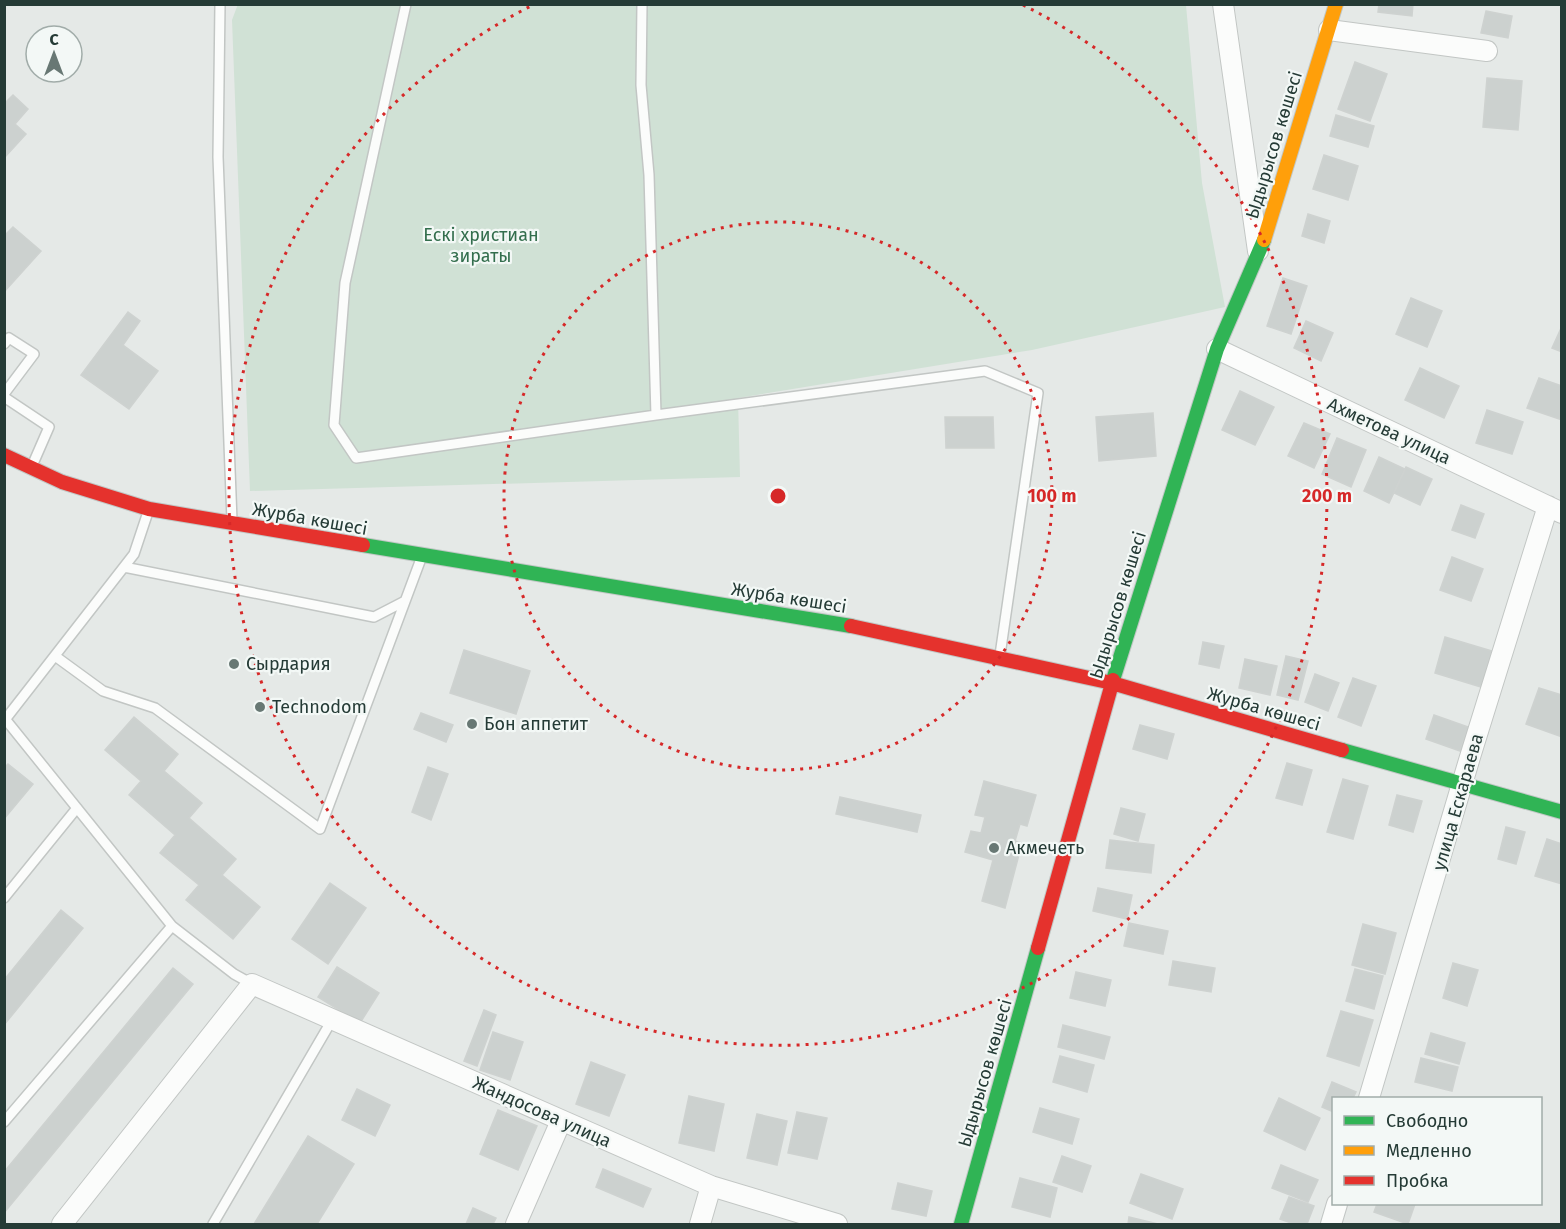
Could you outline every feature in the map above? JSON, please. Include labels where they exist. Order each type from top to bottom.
[{"type":"street","points":[[1223,4],[1259,256]]},
{"type":"street","name":"Ыдырысов көшесі","points":[[961,1224],[1112,683],[1217,349],[1259,256],[1336,4]]},
{"type":"street","points":[[1329,30],[1487,51]]},
{"type":"street","name":"Ахметова улица","points":[[1217,349],[1555,509]]},
{"type":"street","name":"Журба көшесі","points":[[4,455],[62,482],[149,508],[232,524],[892,633],[1000,657],[1112,683],[1463,786],[1562,812]]},
{"type":"street","name":"улица Ескараева","points":[[1369,1097],[1463,786],[1555,509]]},
{"type":"street","points":[[62,1224],[252,984]]},
{"type":"street","name":"Жандосова улица","points":[[252,984],[711,1186],[837,1224]]},
{"type":"street","points":[[516,1224],[561,1121]]},
{"type":"street","points":[[700,1224],[711,1186]]},
{"type":"street","points":[[1331,1224],[1337,1205]]},
{"type":"lane","points":[[220,4],[218,157],[232,524]]},
{"type":"lane","points":[[406,4],[345,282],[334,425],[356,458],[985,371],[1038,393],[1000,657]]},
{"type":"lane","points":[[642,4],[641,85],[649,174],[656,415]]},
{"type":"lane","points":[[4,344],[9,338],[34,354],[4,395],[50,427],[31,467]]},
{"type":"lane","points":[[149,508],[134,554],[5,720],[172,926],[252,984]]},
{"type":"lane","points":[[55,656],[103,691],[155,708],[320,829],[423,556]]},
{"type":"lane","points":[[124,567],[374,616],[405,601]]},
{"type":"lane","points":[[4,898],[77,808]]},
{"type":"lane","points":[[4,1122],[172,926]]},
{"type":"lane","points":[[213,1224],[332,1020]]},
{"type":"green space","name":"Ескі христиан зираты","points":[[238,4],[1186,5],[1202,183],[1225,307],[1032,350],[738,398],[740,477],[250,491],[232,20]]},
{"type":"building","points":[[1379,4],[1413,4],[1412,16],[1378,12]]},
{"type":"building","points":[[1486,11],[1512,16],[1508,38],[1481,33]]},
{"type":"building","points":[[1355,62],[1387,74],[1370,121],[1338,109]]},
{"type":"building","points":[[1487,78],[1522,81],[1518,130],[1483,127]]},
{"type":"building","points":[[13,95],[28,109],[15,124],[26,134],[6,156],[4,104]]},
{"type":"building","points":[[1336,115],[1374,126],[1368,147],[1330,136]]},
{"type":"building","points":[[1324,155],[1358,166],[1348,200],[1313,189]]},
{"type":"building","points":[[1308,214],[1330,221],[1324,243],[1302,236]]},
{"type":"building","points":[[13,227],[41,251],[4,292],[4,236]]},
{"type":"building","points":[[1283,278],[1307,286],[1291,334],[1267,326]]},
{"type":"building","points":[[1411,298],[1442,311],[1427,347],[1396,334]]},
{"type":"building","points":[[128,312],[140,321],[123,345],[158,371],[129,409],[81,375]]},
{"type":"building","points":[[1306,321],[1333,333],[1321,361],[1294,348]]},
{"type":"building","points":[[1562,326],[1562,352],[1552,348]]},
{"type":"building","points":[[1420,368],[1459,386],[1444,418],[1405,400]]},
{"type":"building","points":[[1539,378],[1562,386],[1562,420],[1527,408]]},
{"type":"building","points":[[1240,391],[1274,407],[1255,445],[1222,430]]},
{"type":"building","points":[[1487,410],[1523,422],[1512,454],[1476,443]]},
{"type":"building","points":[[1153,413],[1156,456],[1099,461],[1096,417]]},
{"type":"building","points":[[945,417],[993,417],[994,448],[946,448]]},
{"type":"building","points":[[1304,423],[1330,434],[1314,468],[1288,456]]},
{"type":"building","points":[[1337,438],[1366,450],[1351,487],[1322,474]]},
{"type":"building","points":[[1379,457],[1405,469],[1389,503],[1364,491]]},
{"type":"building","points":[[1406,467],[1432,479],[1420,505],[1394,493]]},
{"type":"building","points":[[1461,505],[1484,514],[1475,538],[1452,530]]},
{"type":"building","points":[[1452,557],[1483,569],[1471,601],[1440,590]]},
{"type":"building","points":[[1445,637],[1492,651],[1481,687],[1435,673]]},
{"type":"building","points":[[1203,642],[1224,646],[1219,668],[1199,664]]},
{"type":"building","points":[[464,650],[530,671],[516,714],[450,693]]},
{"type":"building","points":[[1286,656],[1308,661],[1298,700],[1277,695]]},
{"type":"building","points":[[1245,659],[1277,666],[1270,695],[1239,688]]},
{"type":"building","points":[[1315,674],[1339,683],[1328,711],[1305,702]]},
{"type":"building","points":[[1353,678],[1376,686],[1361,726],[1338,717]]},
{"type":"building","points":[[1539,688],[1562,695],[1562,737],[1526,724]]},
{"type":"building","points":[[421,713],[453,725],[446,742],[414,729]]},
{"type":"building","points":[[1434,715],[1468,727],[1460,751],[1426,739]]},
{"type":"building","points":[[134,717],[178,754],[164,771],[202,803],[189,818],[236,859],[222,875],[260,907],[233,939],[186,900],[199,885],[160,853],[175,835],[129,795],[141,781],[105,750]]},
{"type":"building","points":[[1140,725],[1174,734],[1167,759],[1133,749]]},
{"type":"building","points":[[1287,763],[1312,770],[1302,805],[1276,798]]},
{"type":"building","points":[[8,764],[33,784],[4,819],[4,768]]},
{"type":"building","points":[[428,767],[448,774],[431,820],[412,812]]},
{"type":"building","points":[[1343,779],[1368,786],[1353,839],[1327,832]]},
{"type":"building","name":"Акмечеть","points":[[984,781],[1036,795],[1027,826],[1020,824],[1015,841],[1022,843],[1005,908],[982,901],[993,860],[965,852],[971,831],[981,833],[985,817],[975,815]]},
{"type":"building","points":[[1397,795],[1422,801],[1413,832],[1389,825]]},
{"type":"building","points":[[840,797],[921,815],[917,832],[836,814]]},
{"type":"building","points":[[1121,808],[1145,814],[1138,841],[1114,834]]},
{"type":"building","points":[[1506,827],[1525,832],[1516,864],[1498,859]]},
{"type":"building","points":[[1547,839],[1562,844],[1562,884],[1535,876]]},
{"type":"building","points":[[1110,840],[1154,845],[1151,873],[1106,868]]},
{"type":"building","points":[[330,883],[366,908],[328,964],[292,939]]},
{"type":"building","points":[[1098,888],[1132,895],[1127,919],[1093,911]]},
{"type":"building","points":[[61,910],[83,928],[4,1025],[4,980]]},
{"type":"building","points":[[1129,923],[1168,931],[1163,954],[1124,946]]},
{"type":"building","points":[[1363,924],[1396,933],[1385,974],[1352,965]]},
{"type":"building","points":[[1173,961],[1215,968],[1211,992],[1169,985]]},
{"type":"building","points":[[1453,963],[1478,970],[1467,1006],[1443,998]]},
{"type":"building","points":[[337,967],[379,993],[360,1023],[318,997]]},
{"type":"building","points":[[173,968],[193,984],[4,1213],[4,1172]]},
{"type":"building","points":[[1355,969],[1383,976],[1374,1009],[1346,1001]]},
{"type":"building","points":[[1076,972],[1111,980],[1105,1006],[1070,998]]},
{"type":"building","points":[[484,1010],[496,1015],[477,1066],[464,1061]]},
{"type":"building","points":[[1341,1011],[1373,1020],[1359,1066],[1327,1056]]},
{"type":"building","points":[[1063,1025],[1110,1037],[1104,1059],[1058,1047]]},
{"type":"building","points":[[493,1032],[523,1042],[510,1080],[480,1070]]},
{"type":"building","points":[[1431,1033],[1465,1043],[1459,1064],[1425,1054]]},
{"type":"building","points":[[1060,1056],[1094,1065],[1087,1092],[1053,1082]]},
{"type":"building","points":[[1421,1058],[1458,1067],[1452,1091],[1415,1082]]},
{"type":"building","points":[[591,1062],[625,1075],[609,1116],[576,1104]]},
{"type":"building","points":[[1332,1082],[1356,1092],[1354,1097],[1332,1097],[1332,1111],[1322,1107]]},
{"type":"building","points":[[357,1089],[390,1105],[375,1136],[342,1120]]},
{"type":"building","points":[[689,1096],[724,1104],[714,1151],[679,1143]]},
{"type":"building","points":[[1279,1098],[1320,1118],[1305,1150],[1264,1131]]},
{"type":"building","points":[[1040,1108],[1079,1119],[1072,1144],[1033,1132]]},
{"type":"building","points":[[498,1110],[537,1126],[518,1170],[480,1154]]},
{"type":"building","points":[[797,1112],[827,1118],[817,1159],[788,1153]]},
{"type":"building","points":[[757,1114],[787,1121],[777,1165],[747,1158]]},
{"type":"building","points":[[308,1136],[354,1164],[317,1224],[254,1224]]},
{"type":"building","points":[[1062,1156],[1091,1166],[1082,1192],[1053,1182]]},
{"type":"building","points":[[1281,1165],[1318,1180],[1308,1202],[1272,1188]]},
{"type":"building","points":[[603,1169],[651,1189],[643,1207],[596,1187]]},
{"type":"building","points":[[1141,1174],[1183,1189],[1172,1219],[1130,1203]]},
{"type":"building","points":[[1020,1178],[1057,1188],[1050,1217],[1012,1207]]},
{"type":"building","points":[[898,1183],[932,1191],[926,1216],[892,1209]]},
{"type":"building","points":[[1289,1197],[1314,1206],[1307,1224],[1294,1224],[1280,1219]]},
{"type":"building","points":[[1377,1205],[1415,1205],[1408,1224],[1374,1212]]},
{"type":"building","points":[[473,1208],[496,1218],[493,1224],[466,1224]]},
{"type":"building","points":[[1129,1217],[1158,1224],[1128,1224]]},
{"type":"traffic: fast","points":[[1113,680],[1217,349],[1264,240]]},
{"type":"traffic: fast","points":[[363,545],[851,626]]},
{"type":"traffic: fast","points":[[1342,750],[1562,812]]},
{"type":"traffic: fast","points":[[961,1224],[1038,948]]},
{"type":"traffic: slow","points":[[1264,240],[1336,4]]},
{"type":"traffic: jam","points":[[4,455],[62,482],[149,509],[363,545]]},
{"type":"traffic: jam","points":[[851,626],[1112,683],[1342,750]]},
{"type":"traffic: jam","points":[[1038,948],[1113,680]]},
{"type":"place","name":"Сырдария","points":[[234,664]]},
{"type":"place","name":"Technodom","points":[[260,707]]},
{"type":"place","name":"Бон аппетит","points":[[472,724]]},
{"type":"place","name":"Акмечеть","points":[[994,848]]}]
